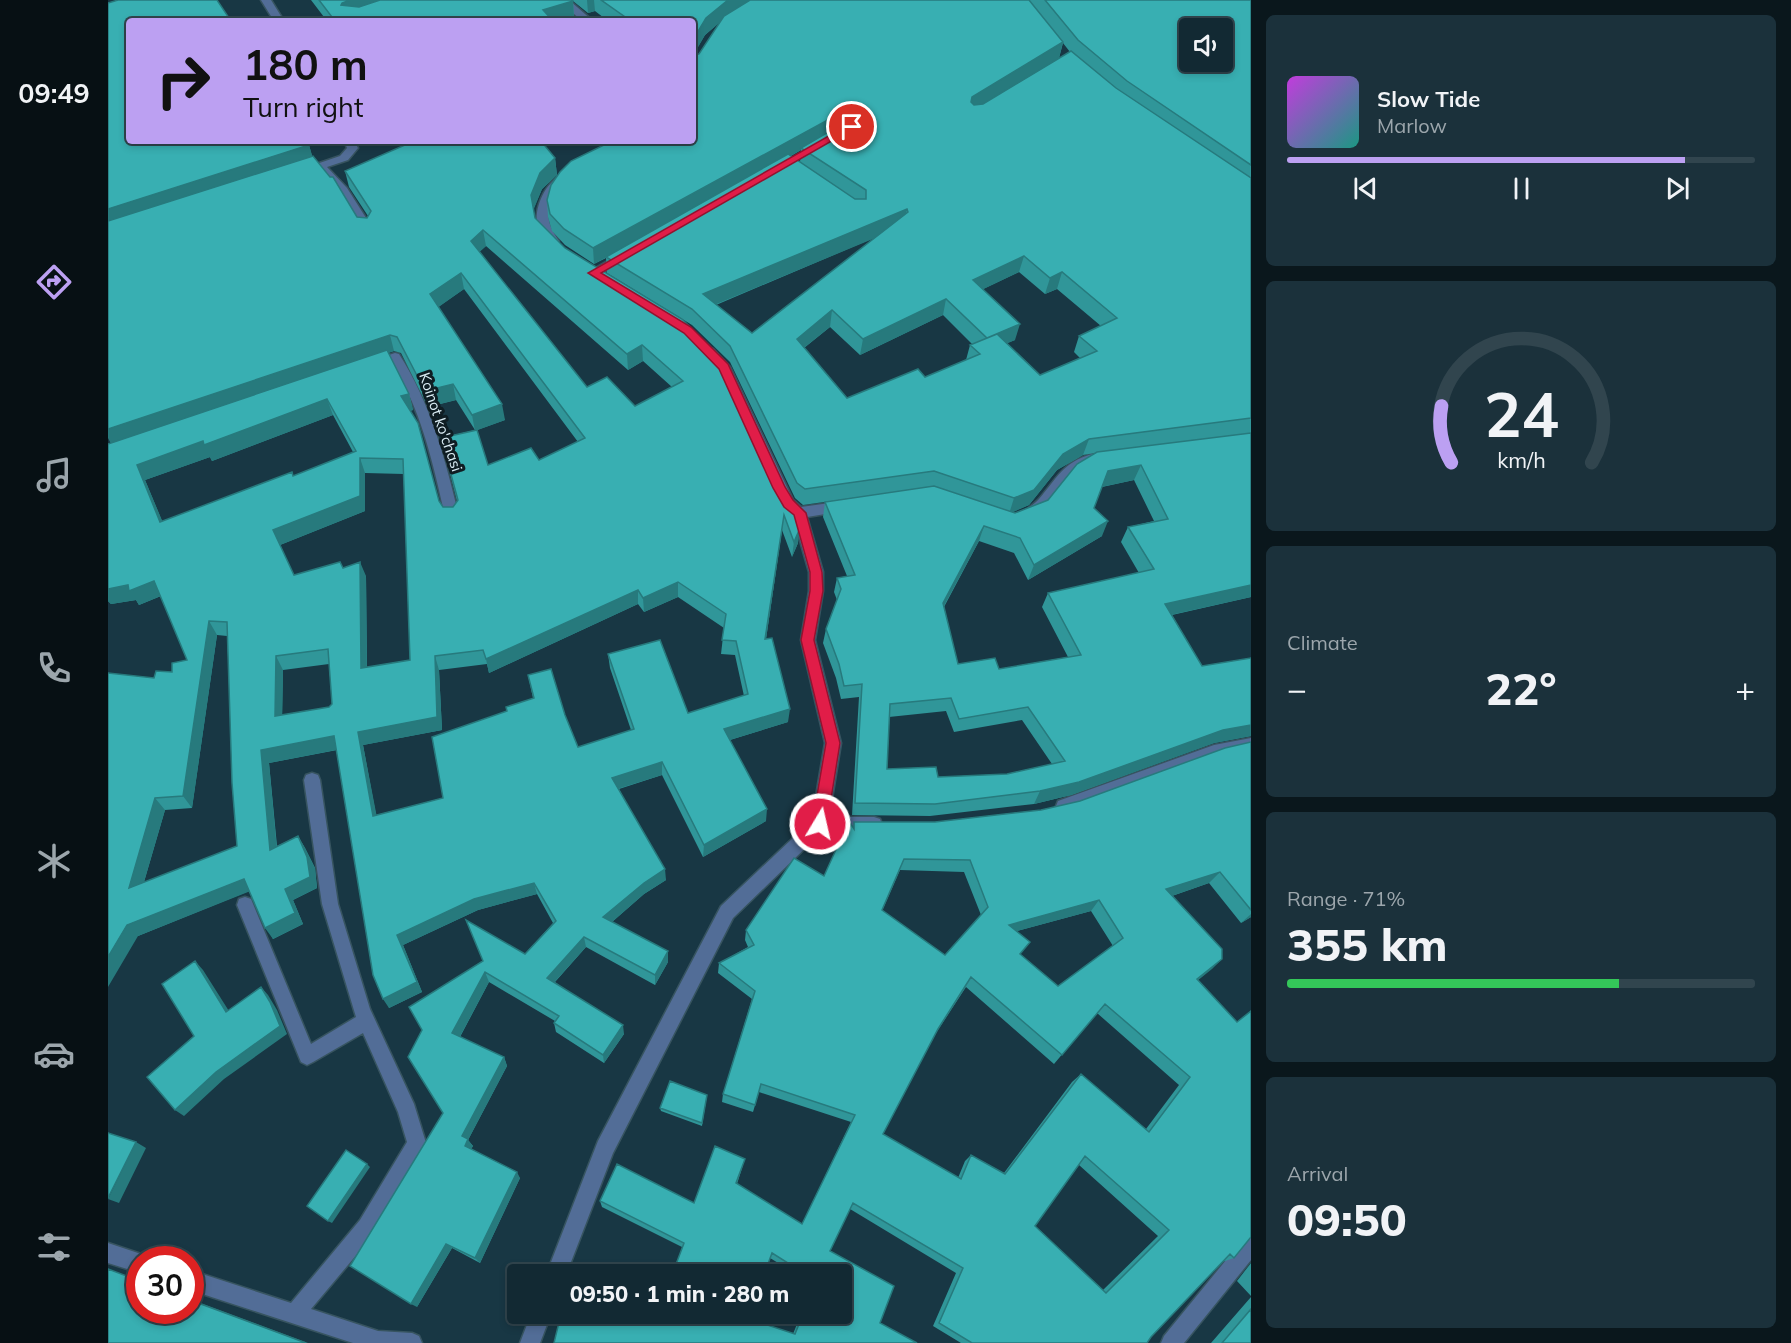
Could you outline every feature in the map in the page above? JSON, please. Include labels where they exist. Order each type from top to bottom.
[{"type":"street","points":[[266,0],[277,18]]},
{"type":"street","points":[[563,0],[584,18]]},
{"type":"street","points":[[286,176],[344,158],[353,148],[351,144]]},
{"type":"street","points":[[320,165],[343,190],[367,229]]},
{"type":"street","points":[[565,253],[544,233],[541,212],[548,192],[568,173],[578,169]]},
{"type":"street","points":[[579,264],[598,276],[634,250]]},
{"type":"street","points":[[560,1264],[606,1148],[727,912],[820,824],[833,743],[807,640],[816,591],[816,572],[799,513],[788,504],[779,488],[724,367],[702,345]]},
{"type":"street","name":"Koinot ko'chasi","points":[[362,368],[395,357],[407,374],[439,460],[452,516]]},
{"type":"street","points":[[1016,520],[1038,510],[1061,478],[1072,467],[1088,460],[1111,457]]},
{"type":"street","points":[[799,513],[857,504]]},
{"type":"street","points":[[1044,811],[1072,804],[1214,752],[1251,745]]},
{"type":"street","points":[[294,1314],[367,1227],[417,1143],[407,1111],[366,1020],[330,904],[312,780]]},
{"type":"street","points":[[820,824],[886,824]]},
{"type":"street","points":[[245,905],[307,1056],[366,1020]]},
{"type":"street","points":[[1171,1343],[1251,1245]]},
{"type":"street","points":[[108,1253],[126,1259]]},
{"type":"street","points":[[204,1285],[378,1341],[412,1343]]},
{"type":"street","points":[[530,1343],[537,1324]]},
{"type":"building","points":[[118,0],[217,0],[229,18],[126,18],[126,144],[309,145],[108,209],[108,3]]},
{"type":"building","points":[[319,0],[350,0],[341,5],[359,7],[380,0],[573,1],[543,10],[550,18],[333,18]]},
{"type":"building","points":[[601,0],[728,0],[706,18],[696,35],[696,18],[627,18]]},
{"type":"building","points":[[750,0],[1029,0],[1063,42],[972,97],[971,102],[974,105],[983,104],[1071,51],[1116,88],[1251,178],[1251,418],[1089,439],[1063,454],[1034,490],[1014,498],[934,471],[805,489],[797,483],[730,346],[692,309],[606,257],[788,154],[855,199],[866,199],[866,190],[801,148],[859,114],[860,107],[855,105],[593,248],[564,229],[550,214],[547,200],[551,185],[560,172],[571,161],[606,144],[696,144],[696,55],[724,16]],"holes":[[[907,209],[908,212],[752,333],[703,294]],[[1024,256],[1050,278],[1062,272],[1117,318],[1079,336],[1097,351],[1040,375],[997,334],[970,345],[980,354],[925,377],[918,369],[847,398],[797,339],[832,310],[863,339],[946,299],[987,338],[1020,324],[973,280]]]},
{"type":"building","points":[[1045,0],[1251,0],[1251,165],[1127,81],[1078,40]]},
{"type":"building","points":[[407,144],[543,144],[555,158],[540,173],[531,195],[535,218],[565,248],[682,319],[718,354],[771,474],[783,494],[793,502],[800,528],[794,542],[784,515],[765,639],[772,638],[790,709],[724,729],[767,809],[704,845],[662,762],[612,778],[665,869],[603,917],[668,951],[655,975],[584,937],[547,978],[623,1025],[603,1055],[554,1023],[559,1016],[485,972],[452,1033],[504,1057],[462,1136],[468,1139],[465,1146],[517,1172],[475,1258],[446,1244],[411,1304],[350,1266],[443,1113],[408,1057],[422,1030],[409,1007],[483,961],[466,920],[525,954],[556,921],[534,883],[474,899],[397,935],[417,982],[383,999],[373,975],[334,736],[261,750],[270,850],[298,836],[307,857],[310,877],[285,889],[295,913],[265,928],[244,879],[127,925],[108,957],[108,673],[154,678],[156,671],[172,672],[172,663],[187,660],[154,581],[129,591],[128,585],[108,589],[108,444],[387,350],[409,394],[401,396],[418,423],[439,501],[443,507],[453,507],[458,500],[441,438],[477,430],[488,465],[531,448],[539,460],[585,438],[461,273],[430,294],[502,404],[472,415],[453,384],[425,391],[397,337],[390,335],[108,429],[108,221],[313,156],[330,177],[333,177],[357,217],[367,218],[371,211],[345,171]],"holes":[[[483,230],[627,354],[642,345],[683,381],[635,406],[607,377],[587,387],[471,241]],[[327,399],[356,451],[293,476],[292,472],[160,522],[137,465],[203,441],[204,445]],[[360,458],[403,459],[410,660],[361,668],[360,562],[343,568],[340,562],[294,575],[273,530],[360,496]],[[678,582],[726,614],[722,640],[736,641],[748,694],[688,713],[660,640],[608,654],[634,729],[578,747],[565,715],[551,669],[528,675],[534,698],[506,707],[507,711],[432,737],[443,798],[373,816],[358,732],[437,717],[435,656],[483,650],[486,659],[638,590],[643,598]],[[209,621],[227,622],[232,783],[237,846],[129,888],[155,798],[183,796]],[[328,649],[332,704],[329,707],[275,716],[276,656]]]},
{"type":"building","points":[[1251,433],[1251,585],[1165,604],[1202,666],[1251,658],[1251,725],[1223,730],[1079,782],[1040,791],[935,804],[855,803],[862,684],[844,686],[839,664],[826,629],[841,589],[837,578],[855,575],[825,502],[934,486],[1015,513],[1048,500],[1077,464],[1097,452]],"holes":[[[1141,465],[1168,519],[1128,527],[1154,569],[1048,593],[1081,655],[999,669],[995,658],[958,664],[943,603],[984,526],[1020,538],[1034,565],[1108,521],[1094,508],[1108,471]],[[951,698],[959,719],[1028,707],[1065,761],[1007,774],[938,777],[936,767],[887,769],[890,704]]]},
{"type":"building","points":[[1251,742],[1251,910],[1220,872],[1166,889],[1222,949],[1222,959],[1197,979],[1237,1022],[1251,1011],[1251,1237],[1234,1258],[1230,1254],[1147,1343],[972,1343],[939,1323],[963,1268],[853,1203],[830,1251],[894,1286],[880,1323],[917,1343],[554,1343],[559,1324],[764,1324],[795,1334],[799,1324],[852,1324],[852,1264],[790,1264],[772,1253],[768,1264],[676,1264],[684,1243],[600,1201],[617,1164],[694,1203],[715,1146],[745,1159],[736,1183],[802,1224],[855,1115],[761,1084],[755,1105],[723,1094],[755,991],[719,963],[754,945],[746,930],[794,858],[824,876],[849,821],[854,829],[854,822],[935,822],[1041,810],[1080,801],[1225,748]],"holes":[[[904,859],[970,860],[988,907],[945,955],[882,910]],[[1099,900],[1123,938],[1058,986],[1020,954],[1030,942],[1009,925]],[[971,977],[1062,1055],[1105,1004],[1190,1077],[1149,1132],[1081,1074],[1005,1174],[971,1155],[961,1179],[883,1134],[938,1029]],[[1085,1156],[1169,1230],[1106,1293],[1035,1226]]]},
{"type":"building","points":[[195,961],[226,1012],[261,987],[280,1026],[216,1072],[175,1110],[147,1077],[194,1036],[162,984]]},
{"type":"building","points":[[670,1081],[707,1095],[702,1123],[660,1108]]},
{"type":"building","points":[[108,1133],[136,1142],[108,1198]]},
{"type":"building","points":[[346,1150],[367,1164],[328,1221],[307,1206]]},
{"type":"building","points":[[108,1269],[126,1276],[126,1324],[204,1324],[204,1305],[306,1343],[108,1343]]},
{"type":"building","points":[[1251,1309],[1251,1343],[1222,1343]]},
{"type":"route","points":[[820,824],[833,743],[807,640],[816,591],[816,572],[799,513],[788,504],[779,488],[764,450],[724,367],[687,330],[593,273],[852,127]]}]
